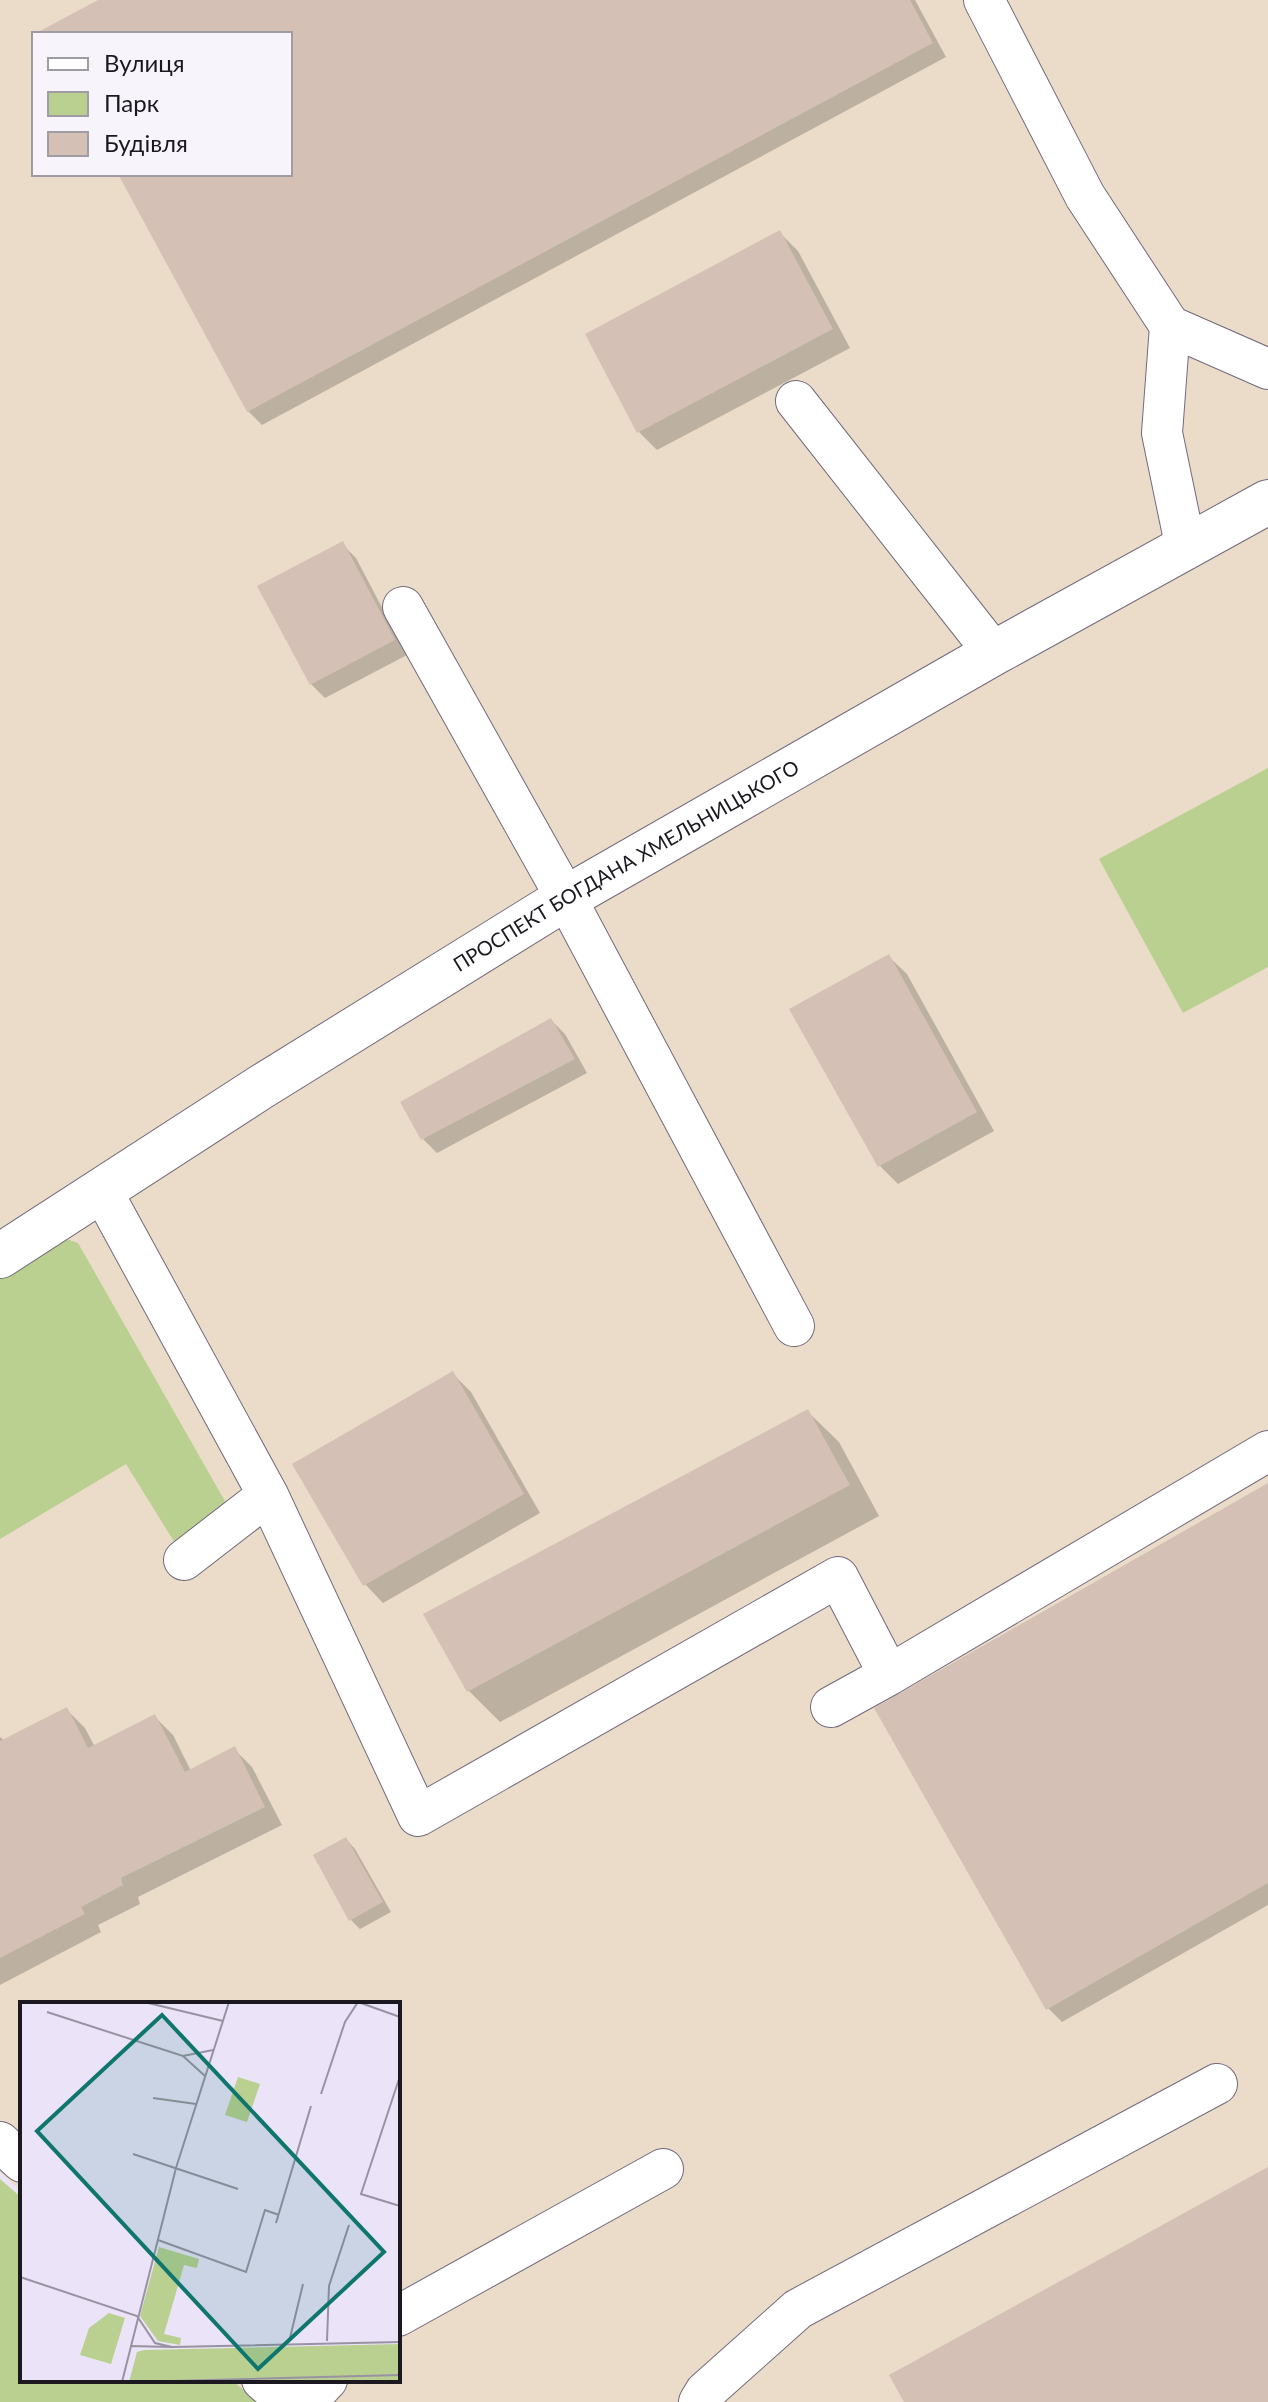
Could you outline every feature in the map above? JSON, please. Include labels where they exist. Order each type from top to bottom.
[{"type":"main road","name":"ПРОСПЕКТ БОГДАНА ХМЕЛЬНИЦЬКОГО","points":[[0,1256],[261,1087],[566,898],[994,653],[1268,502]]},
{"type":"street","points":[[984,0],[1085,196],[1170,326],[1268,369]]},
{"type":"street","points":[[1170,326],[1162,433],[1186,549]]},
{"type":"street","points":[[796,401],[994,653]]},
{"type":"street","points":[[403,607],[566,898],[794,1326]]},
{"type":"street","points":[[102,1191],[268,1495],[418,1816],[838,1577],[889,1675]]},
{"type":"street","points":[[831,1707],[1268,1451]]},
{"type":"street","points":[[184,1560],[268,1495]]},
{"type":"street","points":[[699,2402],[705,2392],[798,2309],[1217,2084]]},
{"type":"street","points":[[0,2142],[20,2160]]},
{"type":"street","points":[[400,2315],[663,2169]]},
{"type":"street","points":[[264,2382],[287,2402]]},
{"type":"street","points":[[306,2402],[325,2382]]},
{"type":"shaded area","points":[[0,0],[1268,0],[1268,2402],[256,2402],[234,2382],[400,2382],[400,2002],[20,2002],[20,2190],[0,2172]]},
{"type":"green space","points":[[1268,768],[1268,967],[1183,1013],[1099,859]]},
{"type":"green space","points":[[52,1234],[78,1243],[230,1510],[178,1548],[126,1464],[0,1539],[0,1269]]},
{"type":"green space","points":[[0,2179],[20,2196],[20,2382],[234,2382],[257,2402],[0,2402]]},
{"type":"building","points":[[98,0],[910,0],[933,43],[247,412],[119,176],[292,176],[292,32],[40,31]]},
{"type":"building","points":[[780,230],[833,329],[637,433],[585,334]]},
{"type":"building","points":[[343,541],[395,640],[310,685],[257,586]]},
{"type":"building","points":[[889,954],[977,1112],[878,1167],[789,1009]]},
{"type":"building","points":[[551,1018],[575,1059],[421,1140],[400,1102]]},
{"type":"building","points":[[453,1371],[524,1494],[363,1586],[292,1464]]},
{"type":"building","points":[[808,1409],[850,1485],[467,1692],[423,1614]]},
{"type":"building","points":[[1268,1483],[1268,1883],[1046,2010],[874,1708]]},
{"type":"building","points":[[67,1707],[88,1748],[155,1714],[185,1772],[235,1746],[265,1807],[121,1878],[123,1885],[81,1907],[85,1914],[0,1958],[0,1741]]},
{"type":"building","points":[[346,1837],[383,1902],[349,1921],[313,1855]]},
{"type":"building","points":[[1268,2167],[1268,2402],[904,2402],[889,2375]]}]
